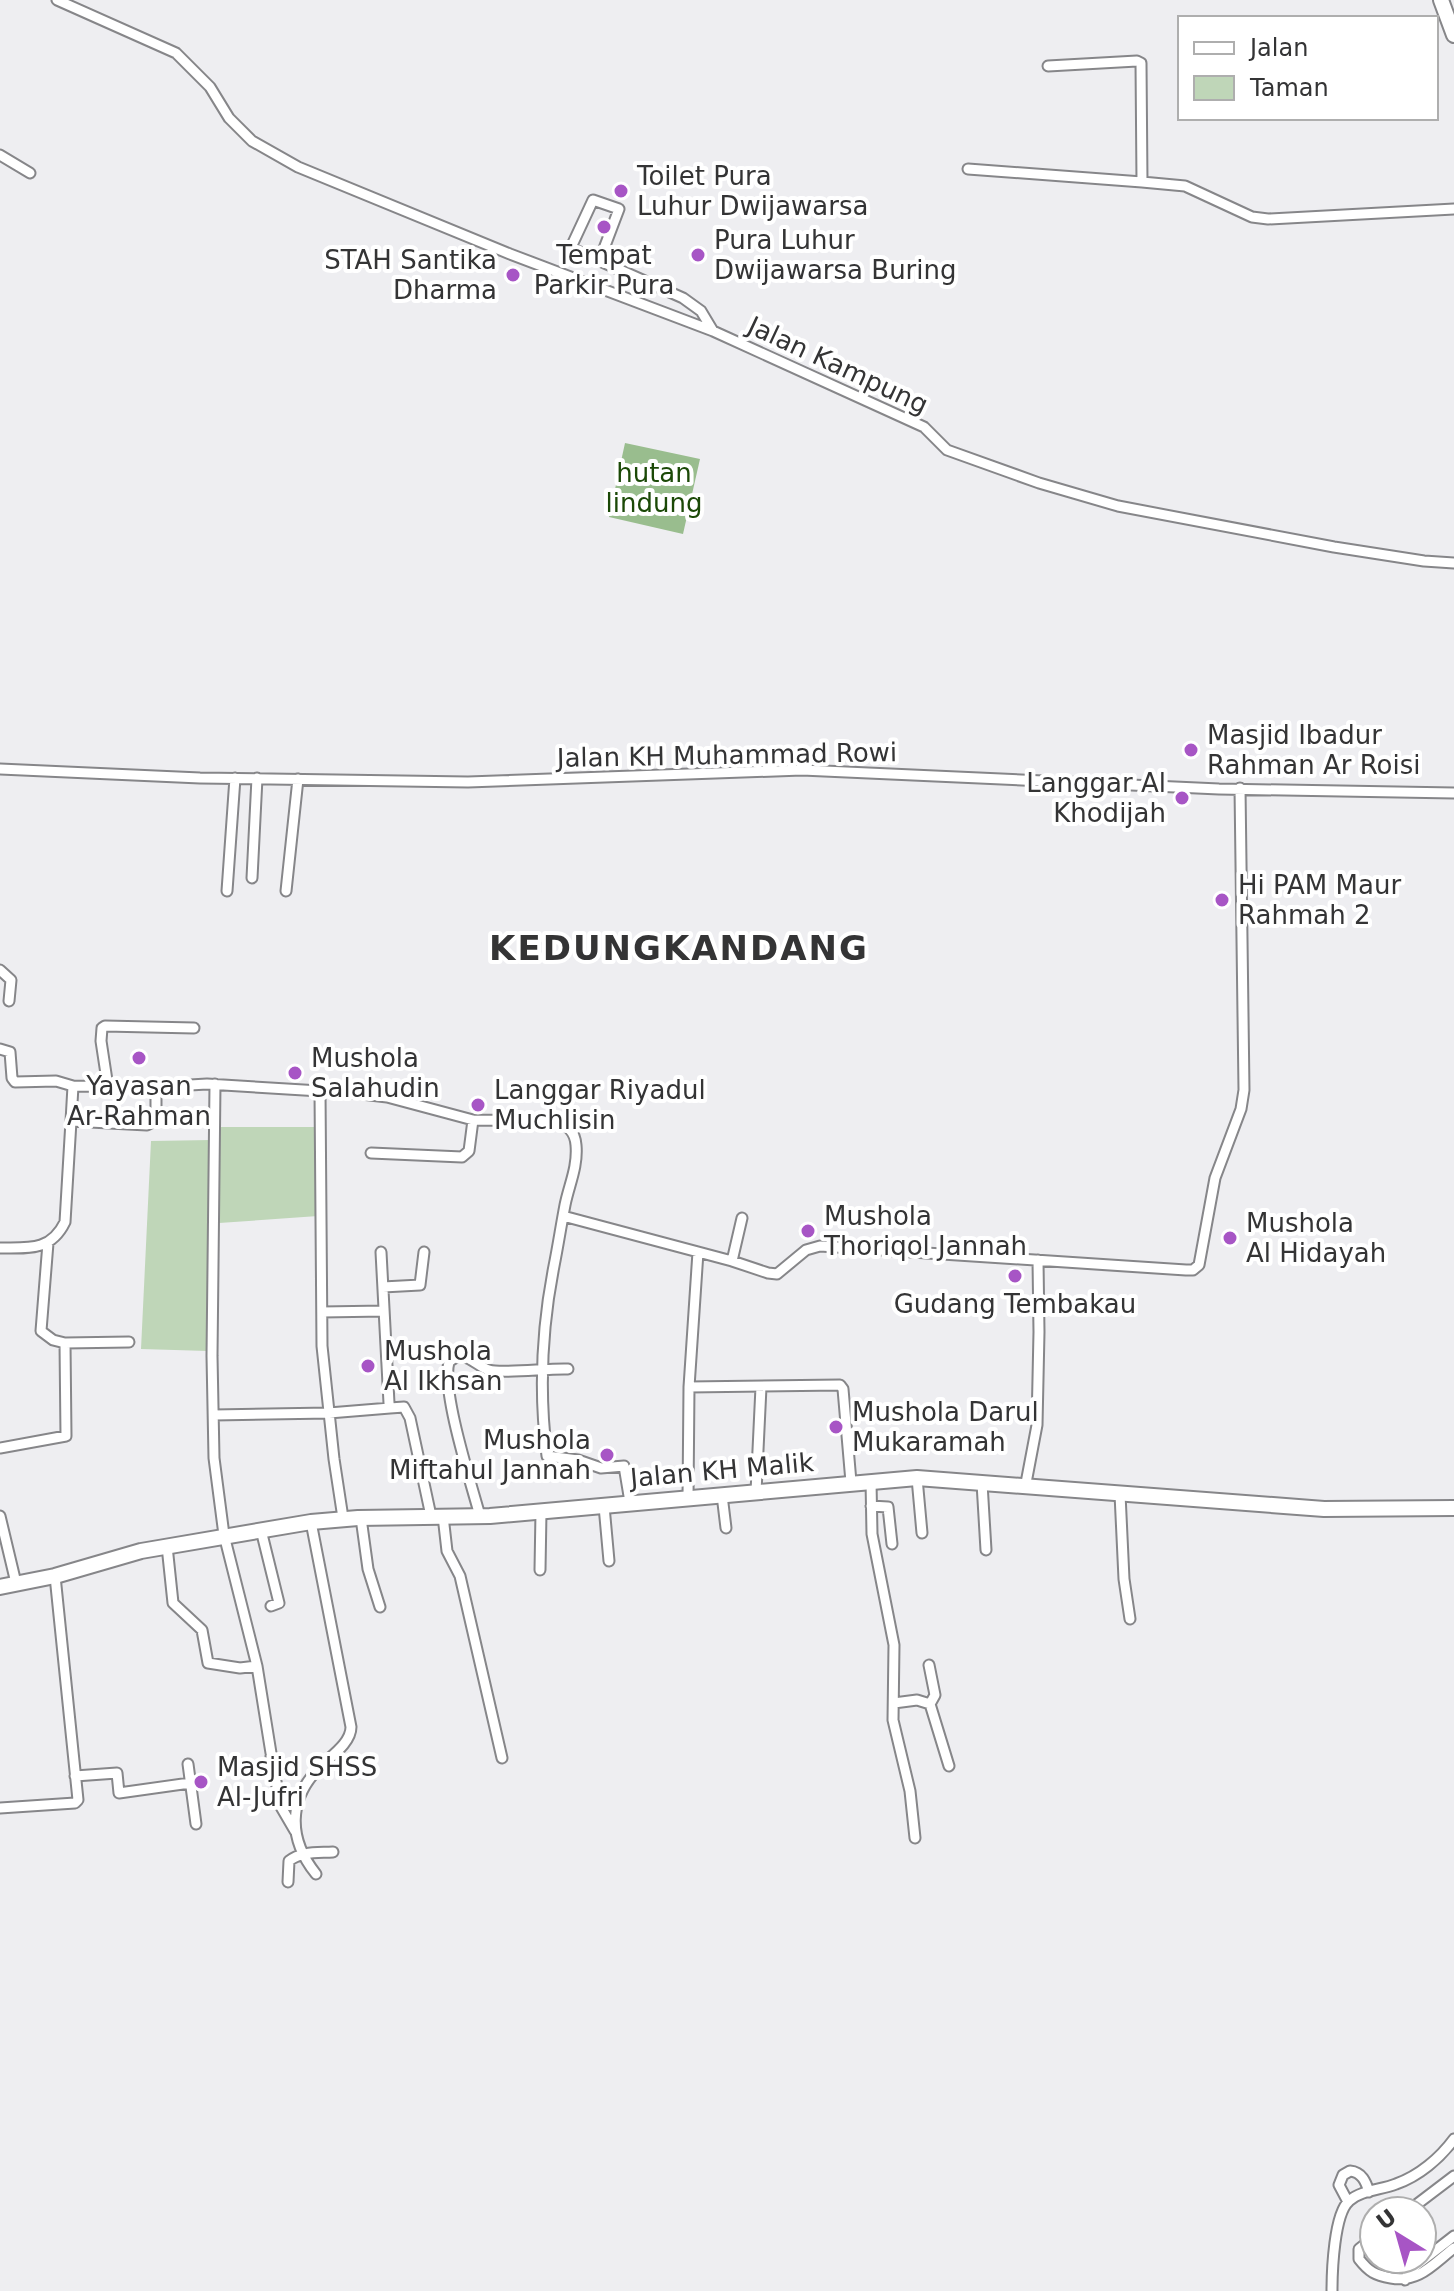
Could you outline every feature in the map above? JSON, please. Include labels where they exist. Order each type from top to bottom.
[{"type":"street","name":"Jalan Kampung","points":[[57,0],[176,53],[210,87],[229,118],[252,141],[298,167],[510,254],[713,331],[924,427],[947,450],[1039,483],[1118,506],[1399,558],[1454,563]]},
{"type":"street","points":[[1441,0],[1454,35]]},
{"type":"street","points":[[1048,66],[1141,63],[1142,182]]},
{"type":"street","points":[[0,155],[30,173]]},
{"type":"street","points":[[968,169],[1185,186],[1252,217],[1268,219],[1454,209]]},
{"type":"street","points":[[600,259],[619,209],[593,200],[573,249],[683,298],[701,311],[713,331]]},
{"type":"street","name":"Jalan KH Muhammad Rowi","points":[[0,769],[235,778],[468,782],[802,770],[1240,788],[1454,793]]},
{"type":"street","points":[[227,891],[235,778]]},
{"type":"street","points":[[252,878],[257,778]]},
{"type":"street","points":[[286,891],[298,779]]},
{"type":"street","points":[[563,1216],[777,1274],[806,1250],[820,1246],[1193,1270],[1199,1265],[1215,1178],[1241,1109],[1244,1090],[1240,788]]},
{"type":"street","points":[[0,970],[11,980],[9,1001]]},
{"type":"street","points":[[108,1087],[102,1028],[194,1028]]},
{"type":"street","points":[[0,1049],[6,1048],[10,1052],[15,1082],[56,1081],[73,1086],[108,1087],[215,1084],[320,1091],[387,1097],[473,1120],[554,1121],[565,1124],[576,1141],[576,1159],[547,1303],[543,1427],[547,1456],[578,1460],[601,1468],[624,1466],[630,1502]]},
{"type":"street","points":[[215,1084],[214,1458],[224,1535],[257,1666],[281,1807],[295,1831],[302,1854],[316,1874]]},
{"type":"street","points":[[0,1248],[29,1248],[48,1243],[54,1240],[65,1222],[73,1086]]},
{"type":"street","points":[[71,1121],[147,1125],[151,1123],[156,1110],[156,1087]]},
{"type":"street","points":[[320,1091],[322,1346],[343,1518]]},
{"type":"street","points":[[371,1153],[462,1157],[469,1151],[473,1120]]},
{"type":"street","points":[[732,1261],[742,1218]]},
{"type":"street","points":[[48,1243],[41,1331],[65,1343],[129,1342]]},
{"type":"street","points":[[381,1252],[390,1408]]},
{"type":"street","points":[[383,1287],[420,1285],[424,1252]]},
{"type":"street","points":[[688,1498],[689,1387],[698,1252]]},
{"type":"street","points":[[1026,1483],[1037,1425],[1038,1260]]},
{"type":"street","points":[[322,1312],[384,1311]]},
{"type":"street","points":[[0,1448],[66,1436],[65,1343]]},
{"type":"street","points":[[480,1516],[455,1424],[447,1374],[449,1362],[457,1356],[464,1356],[495,1372],[568,1369]]},
{"type":"street","points":[[689,1387],[842,1387],[851,1482]]},
{"type":"street","points":[[756,1492],[761,1387]]},
{"type":"street","points":[[214,1415],[329,1413],[404,1407],[410,1418],[447,1551],[460,1576],[502,1758]]},
{"type":"street","points":[[917,1478],[922,1533]]},
{"type":"street","name":"Jalan KH Malik","points":[[0,1587],[55,1576],[94,1563],[167,1546],[343,1518],[541,1512],[917,1478],[1324,1509],[1454,1508]]},
{"type":"street","points":[[871,1481],[874,1544],[894,1645],[893,1720],[910,1791],[915,1838]]},
{"type":"street","points":[[982,1483],[986,1550]]},
{"type":"street","points":[[1120,1494],[1124,1579],[1130,1619]]},
{"type":"street","points":[[722,1495],[726,1528]]},
{"type":"street","points":[[604,1506],[609,1561]]},
{"type":"street","points":[[871,1506],[888,1507],[892,1544]]},
{"type":"street","points":[[540,1570],[541,1512]]},
{"type":"street","points":[[0,1516],[16,1583]]},
{"type":"street","points":[[361,1518],[368,1569],[380,1607]]},
{"type":"street","points":[[295,1831],[299,1797],[317,1770],[349,1738],[351,1727],[311,1522]]},
{"type":"street","points":[[261,1530],[279,1603],[271,1606]]},
{"type":"street","points":[[167,1546],[173,1603],[202,1630],[208,1663],[240,1668],[257,1666]]},
{"type":"street","points":[[0,1808],[75,1803],[78,1800],[55,1576]]},
{"type":"street","points":[[929,1665],[935,1695],[930,1704],[949,1766]]},
{"type":"street","points":[[894,1703],[917,1700],[930,1704]]},
{"type":"street","points":[[188,1764],[196,1824]]},
{"type":"street","points":[[75,1776],[117,1773],[119,1793],[190,1783]]},
{"type":"street","points":[[288,1882],[289,1861],[302,1854],[333,1852]]},
{"type":"street","points":[[1332,2291],[1335,2247],[1348,2202],[1416,2175],[1451,2149],[1454,2139]]},
{"type":"street","points":[[1348,2202],[1339,2189],[1339,2181],[1347,2173],[1359,2173],[1369,2192]]},
{"type":"street","points":[[1429,2195],[1454,2176]]},
{"type":"street","points":[[1405,2280],[1409,2271],[1454,2236]]},
{"type":"street","points":[[1379,2275],[1405,2280],[1417,2276],[1454,2248]]},
{"type":"green space","name":"hutan lindung","points":[[625,443],[700,459],[683,534],[609,517]]},
{"type":"green space","points":[[219,1127],[318,1127],[318,1216],[219,1223]]},
{"type":"green space","points":[[211,1140],[208,1351],[141,1349],[151,1141]]},
{"type":"place","name":"Toilet Pura Luhur Dwijawarsa","points":[[621,191]]},
{"type":"place","name":"Tempat Parkir Pura","points":[[604,227]]},
{"type":"place","name":"Pura Luhur Dwijawarsa Buring","points":[[698,255]]},
{"type":"place","name":"STAH Santika Dharma","points":[[513,275]]},
{"type":"place","name":"Masjid Ibadur Rahman Ar Roisi","points":[[1191,750]]},
{"type":"place","name":"Langgar Al Khodijah","points":[[1182,798]]},
{"type":"place","name":"Hi PAM Maur Rahmah 2","points":[[1222,900]]},
{"type":"place","name":"Yayasan Ar-Rahman","points":[[139,1058]]},
{"type":"place","name":"Mushola Salahudin","points":[[295,1073]]},
{"type":"place","name":"Langgar Riyadul Muchlisin","points":[[478,1105]]},
{"type":"place","name":"Mushola Thoriqol Jannah","points":[[808,1231]]},
{"type":"place","name":"Mushola Al Hidayah","points":[[1230,1238]]},
{"type":"place","name":"Gudang Tembakau","points":[[1015,1276]]},
{"type":"place","name":"Mushola Al Ikhsan","points":[[368,1366]]},
{"type":"place","name":"Mushola Darul Mukaramah","points":[[836,1427]]},
{"type":"place","name":"Mushola Miftahul Jannah","points":[[607,1455]]},
{"type":"place","name":"Masjid SHSS Al-Jufri","points":[[201,1782]]},
{"type":"district","name":"KEDUNGKANDANG","points":[[679,948]]}]
